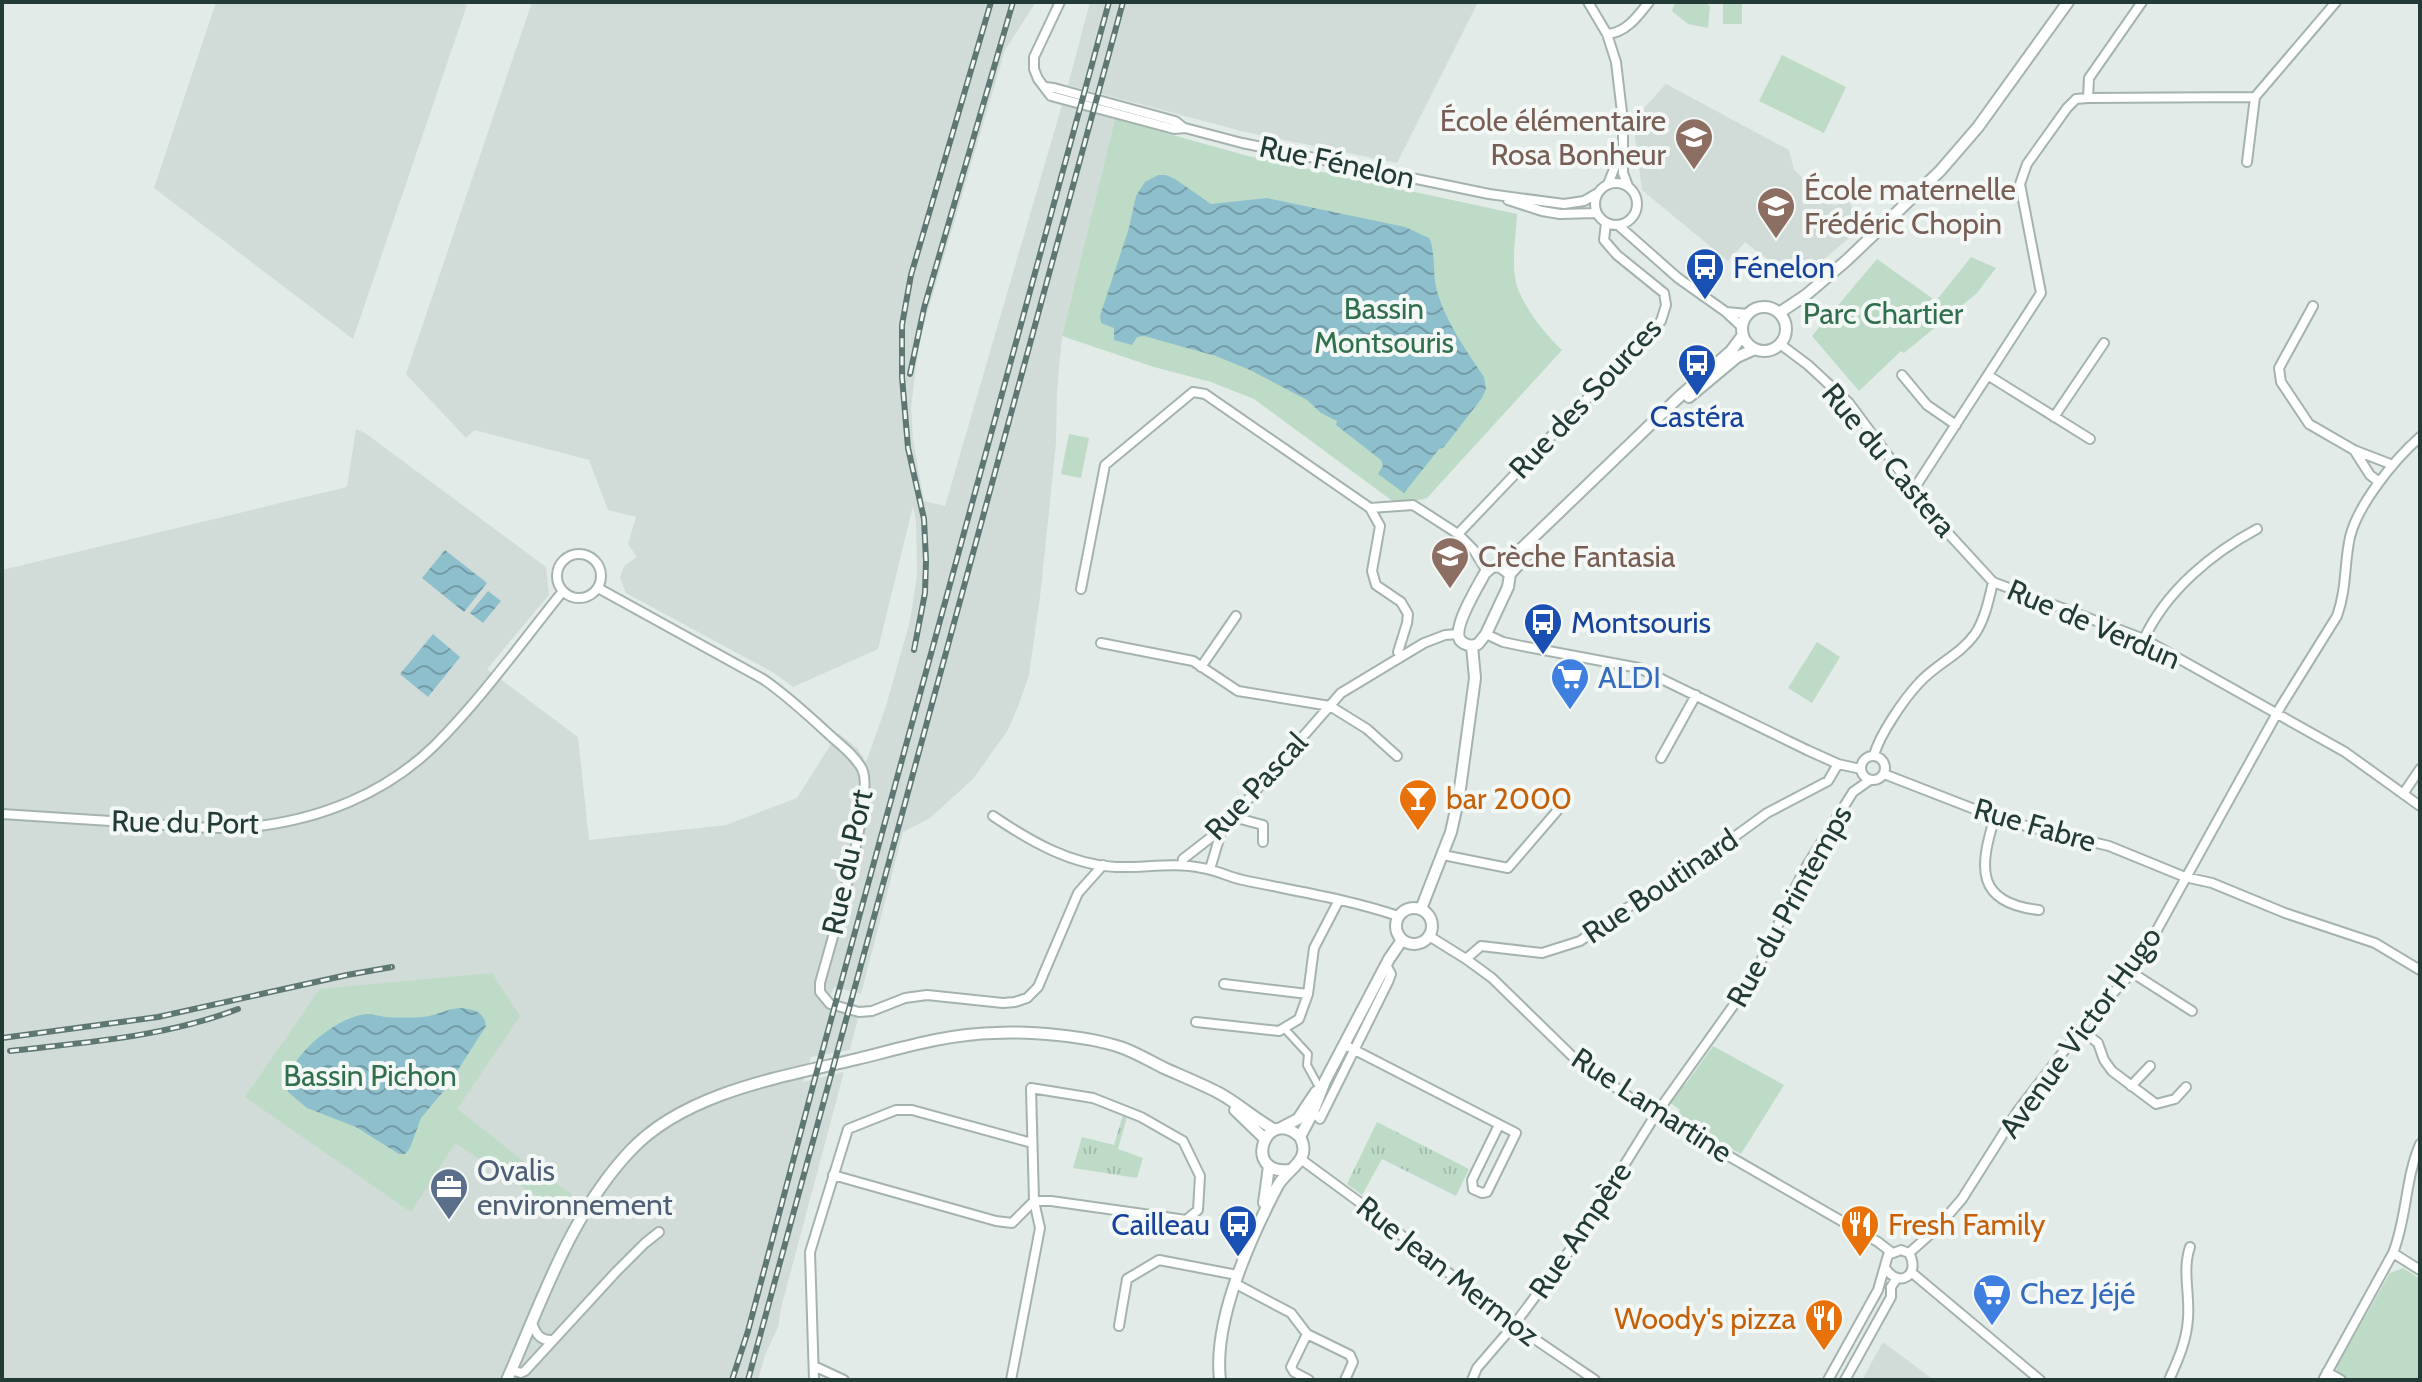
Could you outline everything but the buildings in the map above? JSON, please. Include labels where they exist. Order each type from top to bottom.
[{"type":"street","name":"Rue Fénelon","points":[[1060,2],[1034,57],[1034,69],[1045,87],[1175,121],[1185,128],[1242,143],[1489,194],[1564,204],[1584,201],[1596,194]]},
{"type":"street","points":[[1588,2],[1607,34],[1619,78],[1623,132],[1623,173],[1637,202],[1634,215],[1629,221],[1618,225],[1606,223],[1596,213],[1594,201],[1596,194],[1608,184],[1621,152],[1623,132]]},
{"type":"street","points":[[1607,34],[1615,33],[1632,22],[1649,2]]},
{"type":"street","points":[[1779,313],[1806,295],[1847,260],[1940,171],[1978,127],[2068,2]]},
{"type":"street","points":[[2088,98],[2089,78],[2142,2]]},
{"type":"street","points":[[2247,162],[2255,97],[2336,2]]},
{"type":"street","points":[[1914,489],[2041,293],[2020,184],[2027,164],[2067,108],[2076,99],[2088,98],[2255,97]]},
{"type":"street","points":[[1608,184],[1628,186]]},
{"type":"street","name":"Rue Fénelon","points":[[1489,194],[1542,211],[1596,213]]},
{"type":"street","points":[[1629,221],[1635,241]]},
{"type":"street","name":"Rue des Sources","points":[[1458,534],[1661,321],[1665,313],[1662,290],[1617,255],[1604,240],[1606,223]]},
{"type":"street","points":[[1618,225],[1678,278],[1726,312],[1755,349]]},
{"type":"street","points":[[2313,306],[2279,368],[2281,382],[2309,424],[2354,450],[2393,465]]},
{"type":"street","points":[[1763,307],[1779,313],[1786,325],[1780,344],[1768,350],[1755,349],[1737,357],[1683,402],[1525,555],[1510,574],[1508,587],[1486,634],[1478,644],[1472,646],[1460,640],[1458,628],[1487,571],[1499,566],[1532,539],[1731,351],[1748,314],[1763,307]]},
{"type":"street","points":[[1726,312],[1748,314]]},
{"type":"street","points":[[2054,417],[2104,343]]},
{"type":"street","name":"Rue du Castera","points":[[1780,344],[1849,403],[1936,520],[1993,582]]},
{"type":"street","points":[[1902,375],[1927,405],[1956,425]]},
{"type":"street","points":[[1989,376],[2090,439]]},
{"type":"street","points":[[1081,589],[1105,465],[1193,392],[1205,394],[1370,508],[1380,526],[1372,571],[1376,585],[1401,602],[1408,614],[1398,652],[1401,657]]},
{"type":"street","name":"Avenue Victor Hugo","points":[[1909,1253],[1935,1230],[1962,1199],[2017,1112],[2080,1029],[2142,957],[2278,713],[2337,616],[2347,577],[2350,537],[2359,515],[2379,482],[2420,437]]},
{"type":"street","points":[[2354,450],[2370,475],[2379,482]]},
{"type":"street","points":[[1370,508],[1413,505],[1458,534],[1473,549],[1487,571]]},
{"type":"street","points":[[2144,639],[2158,614],[2180,588],[2215,555],[2257,529]]},
{"type":"street","points":[[581,553],[594,559],[599,566],[601,581],[598,588],[581,598],[574,598],[558,585],[557,570],[566,557],[581,553]]},
{"type":"street","points":[[1499,566],[1510,574]]},
{"type":"street","points":[[1874,755],[1878,741],[1920,682],[1964,648],[1977,631],[1989,602],[1993,582]]},
{"type":"street","name":"Rue de Verdun","points":[[1993,582],[2144,639],[2345,752],[2420,806]]},
{"type":"street","name":"Rue du Port","points":[[598,588],[763,679],[796,704],[862,769],[866,782],[862,821],[820,983],[820,992],[830,1004],[859,1012],[872,1011],[905,998],[927,995],[1003,1003],[1027,998],[1038,987],[1078,893],[1103,865]]},
{"type":"street","name":"Rue du Port","points":[[2,814],[212,828],[273,824],[322,813],[358,799],[391,780],[435,745],[563,591]]},
{"type":"street","points":[[1201,667],[1236,616]]},
{"type":"street","name":"Rue Pascal","points":[[1182,865],[1183,859],[1223,828],[1341,693],[1424,643],[1445,635],[1459,634]]},
{"type":"street","points":[[1486,634],[1503,642],[1639,668],[1838,764],[1861,769]]},
{"type":"street","points":[[1101,643],[1193,661],[1238,691],[1330,706]]},
{"type":"street","points":[[1421,909],[1451,832],[1459,796],[1475,678],[1472,646]]},
{"type":"street","points":[[1661,758],[1696,695]]},
{"type":"street","name":"Rue Pascal","points":[[1330,706],[1367,729],[1397,756]]},
{"type":"street","points":[[1874,755],[1884,762],[1884,774],[1870,780],[1861,769],[1864,759],[1874,755]]},
{"type":"street","name":"Rue Boutinard","points":[[1466,959],[1481,946],[1542,953],[1580,941],[1686,872],[1767,813],[1828,781],[1838,764]]},
{"type":"street","points":[[2403,794],[2420,769]]},
{"type":"street","name":"Rue Fabre","points":[[1884,774],[2018,825],[2109,846],[2185,877],[2212,883],[2285,913],[2375,943],[2420,970]]},
{"type":"street","name":"Rue du Printemps","points":[[1656,1114],[1753,978],[1803,872],[1853,792],[1870,780]]},
{"type":"street","points":[[1443,855],[1508,868],[1557,811]]},
{"type":"street","points":[[993,816],[1050,850],[1081,861],[1116,867],[1182,865],[1210,869],[1238,879],[1380,909],[1398,916]]},
{"type":"street","points":[[1233,817],[1263,825],[1263,842]]},
{"type":"street","points":[[1995,817],[1984,873],[1987,884],[1998,896],[2013,905],[2039,910]]},
{"type":"street","points":[[1210,869],[1223,828]]},
{"type":"street","points":[[1196,1022],[1279,1031],[1299,1019],[1308,994],[1314,948],[1339,900]]},
{"type":"street","points":[[1406,909],[1421,909],[1431,922],[1429,936],[1419,943],[1407,943],[1396,931],[1398,916],[1406,909]]},
{"type":"street","name":"Rue Lamartine","points":[[1429,936],[1492,978],[1574,1058],[1642,1106],[1891,1252]]},
{"type":"street","points":[[1300,1137],[1317,1115],[1386,965],[1402,940]]},
{"type":"street","points":[[2131,972],[2192,1011]]},
{"type":"street","points":[[1224,984],[1308,994]]},
{"type":"street","points":[[1284,1028],[1308,1054],[1307,1065],[1322,1084],[1315,1131]]},
{"type":"street","points":[[2080,1029],[2098,1043],[2112,1071],[2156,1104],[2175,1099],[2186,1087]]},
{"type":"street","points":[[509,1375],[577,1224],[613,1170],[647,1135],[696,1106],[761,1082],[920,1044],[994,1033],[1076,1038],[1120,1047],[1219,1093],[1275,1130],[1288,1129],[1300,1137],[1304,1148],[1302,1160],[1280,1180],[1237,1280],[1224,1327],[1220,1380]]},
{"type":"street","points":[[1262,1216],[1269,1166],[1262,1153],[1265,1139],[1275,1130],[1298,1119],[1350,1048]]},
{"type":"street","points":[[1350,1048],[1516,1133],[1487,1192],[1482,1193],[1473,1189],[1472,1180],[1499,1125]]},
{"type":"street","points":[[2131,1086],[2150,1066]]},
{"type":"street","points":[[1201,1086],[1234,1109],[1265,1139]]},
{"type":"street","points":[[833,1175],[996,1221],[1012,1223],[1034,1201],[1186,1220],[1198,1210],[1200,1176],[1183,1141],[1141,1117],[1093,1098],[1031,1088],[1034,1201],[1040,1228],[1011,1380]]},
{"type":"street","points":[[814,1380],[810,1252],[848,1129],[896,1110],[912,1110],[1032,1143]]},
{"type":"street","name":"Rue Ampère","points":[[1472,1380],[1477,1368],[1514,1325],[1579,1238],[1656,1114]]},
{"type":"street","points":[[2341,1380],[2325,1376],[2400,1236],[2406,1187],[2420,1144]]},
{"type":"street","name":"Rue Jean Mermoz","points":[[1302,1160],[1514,1325],[1595,1380]]},
{"type":"street","points":[[1269,1166],[1289,1170]]},
{"type":"street","points":[[509,1375],[525,1371],[645,1243],[659,1232]]},
{"type":"street","points":[[2169,1380],[2182,1352],[2188,1320],[2185,1263],[2190,1247]]},
{"type":"street","points":[[1828,1380],[1878,1290],[1891,1252],[1901,1250],[1909,1253],[1914,1262],[1911,1272],[1903,1278],[1890,1275],[1886,1269]]},
{"type":"street","points":[[2393,1253],[2420,1270]]},
{"type":"street","points":[[1119,1326],[1127,1279],[1159,1260],[1237,1280],[1291,1313],[1307,1334],[1350,1355],[1353,1362],[1345,1380]]},
{"type":"street","points":[[1911,1272],[2040,1380]]},
{"type":"street","points":[[1845,1380],[1891,1297],[1891,1287],[1897,1278]]},
{"type":"street","points":[[532,1323],[541,1339],[553,1340]]},
{"type":"street","points":[[1307,1334],[1291,1367],[1309,1380]]},
{"type":"street","points":[[814,1366],[844,1380]]},
{"type":"shaded area","points":[[216,2],[468,2],[353,339],[154,188]]},
{"type":"shaded area","points":[[532,2],[1036,2],[1005,50],[919,341],[911,408],[913,440],[924,501],[945,506],[1062,105],[1115,119],[1062,336],[1056,443],[1041,589],[1029,675],[1019,704],[1008,730],[973,779],[930,818],[903,832],[861,994],[834,987],[825,1008],[858,1018],[850,1050],[811,1057],[803,1082],[844,1072],[778,1327],[758,1380],[2,1380],[2,570],[347,487],[356,429],[546,567],[549,595],[487,669],[578,737],[589,840],[726,825],[797,798],[838,733],[857,748],[866,762],[886,706],[910,621],[917,576],[913,506],[878,649],[793,687],[774,673],[626,593],[620,578],[624,566],[637,557],[628,544],[636,517],[608,510],[589,460],[475,430],[466,438],[406,374]]},
{"type":"shaded area","points":[[1090,2],[1478,2],[1397,163],[1245,132],[1068,85]]},
{"type":"shaded area","points":[[1666,84],[1789,150],[1794,170],[1835,206],[1847,197],[1862,227],[1797,282],[1745,242],[1728,261],[1642,190],[1633,120]]},
{"type":"shaded area","points":[[1883,1342],[1934,1380],[1862,1380]]},
{"type":"green space","points":[[1675,2],[1704,2],[1710,6],[1708,28],[1688,24],[1672,11]]},
{"type":"green space","points":[[1723,2],[1742,2],[1742,24],[1723,24]]},
{"type":"green space","points":[[1782,55],[1846,87],[1824,133],[1759,101]]},
{"type":"green space","name":"Bassin Montsouris","points":[[1115,119],[1248,156],[1517,214],[1514,261],[1517,286],[1533,316],[1562,350],[1427,498],[1398,505],[1254,399],[1211,382],[1154,367],[1062,336]]},
{"type":"green space","name":"Parc Chartier","points":[[1971,257],[1996,268],[1977,293],[1904,353],[1901,351],[1859,391],[1812,336],[1877,259],[1936,301]]},
{"type":"green space","points":[[1069,434],[1089,438],[1081,478],[1061,474]]},
{"type":"green space","points":[[1817,642],[1840,657],[1812,703],[1788,688]]},
{"type":"green space","name":"Bassin Pichon","points":[[492,973],[520,1016],[457,1109],[533,1169],[572,1194],[562,1212],[455,1143],[411,1212],[245,1097],[320,989]]},
{"type":"green space","points":[[1713,1046],[1784,1085],[1741,1154],[1674,1119],[1680,1110],[1669,1102]]},
{"type":"green space","points":[[1123,1115],[1127,1117],[1118,1149],[1143,1158],[1137,1178],[1073,1168],[1082,1137],[1114,1145]]},
{"type":"green space","points":[[1377,1122],[1469,1169],[1456,1196],[1382,1159],[1362,1195],[1347,1184]]},
{"type":"green space","points":[[2403,1268],[2420,1279],[2420,1380],[2347,1380],[2336,1374],[2337,1366],[2390,1273]]},
{"type":"water","name":"Bassin Montsouris","points":[[1158,175],[1175,179],[1211,204],[1267,198],[1405,227],[1429,238],[1436,287],[1444,311],[1484,377],[1486,389],[1444,447],[1439,449],[1404,493],[1378,474],[1383,466],[1381,460],[1336,425],[1337,421],[1321,413],[1307,400],[1216,356],[1144,336],[1137,337],[1132,345],[1114,340],[1114,328],[1101,323],[1100,316],[1129,228],[1136,196],[1145,182]]},
{"type":"water","points":[[445,550],[487,583],[464,612],[422,578]]},
{"type":"water","points":[[488,591],[501,601],[483,623],[470,613]]},
{"type":"water","points":[[433,634],[460,657],[428,697],[400,674]]},
{"type":"water","name":"Bassin Pichon","points":[[459,1008],[477,1012],[486,1026],[447,1087],[421,1118],[405,1154],[399,1154],[356,1127],[307,1108],[288,1092],[288,1080],[302,1054],[327,1031],[341,1023],[367,1014],[418,1017]]},
{"type":"railway","points":[[914,650],[925,593],[926,561],[924,519],[908,448],[902,377],[902,325],[911,275],[991,2]]},
{"type":"railway","points":[[910,374],[924,308],[1013,2]]},
{"type":"railway","points":[[732,1380],[748,1331],[1109,2]]},
{"type":"railway","points":[[748,1380],[1123,2]]},
{"type":"railway","points":[[2,1038],[158,1017],[392,967]]},
{"type":"railway","points":[[10,1051],[154,1032],[238,1009]]},
{"type":"place","name":"École élémentaire Rosa Bonheur","points":[[1694,171]]},
{"type":"place","name":"École maternelle Frédéric Chopin","points":[[1776,240]]},
{"type":"place","name":"Fénelon","points":[[1705,301]]},
{"type":"place","name":"Castéra","points":[[1697,397]]},
{"type":"place","name":"Crèche Fantasia","points":[[1450,590]]},
{"type":"place","name":"Montsouris","points":[[1543,656]]},
{"type":"place","name":"ALDI","points":[[1570,711]]},
{"type":"place","name":"bar 2000","points":[[1418,832]]},
{"type":"place","name":"Ovalis environnement","points":[[449,1221]]},
{"type":"place","name":"Cailleau","points":[[1238,1258]]},
{"type":"place","name":"Fresh Family","points":[[1860,1258]]},
{"type":"place","name":"Chez Jéjé","points":[[1992,1327]]},
{"type":"place","name":"Woody's pizza","points":[[1824,1352]]}]
